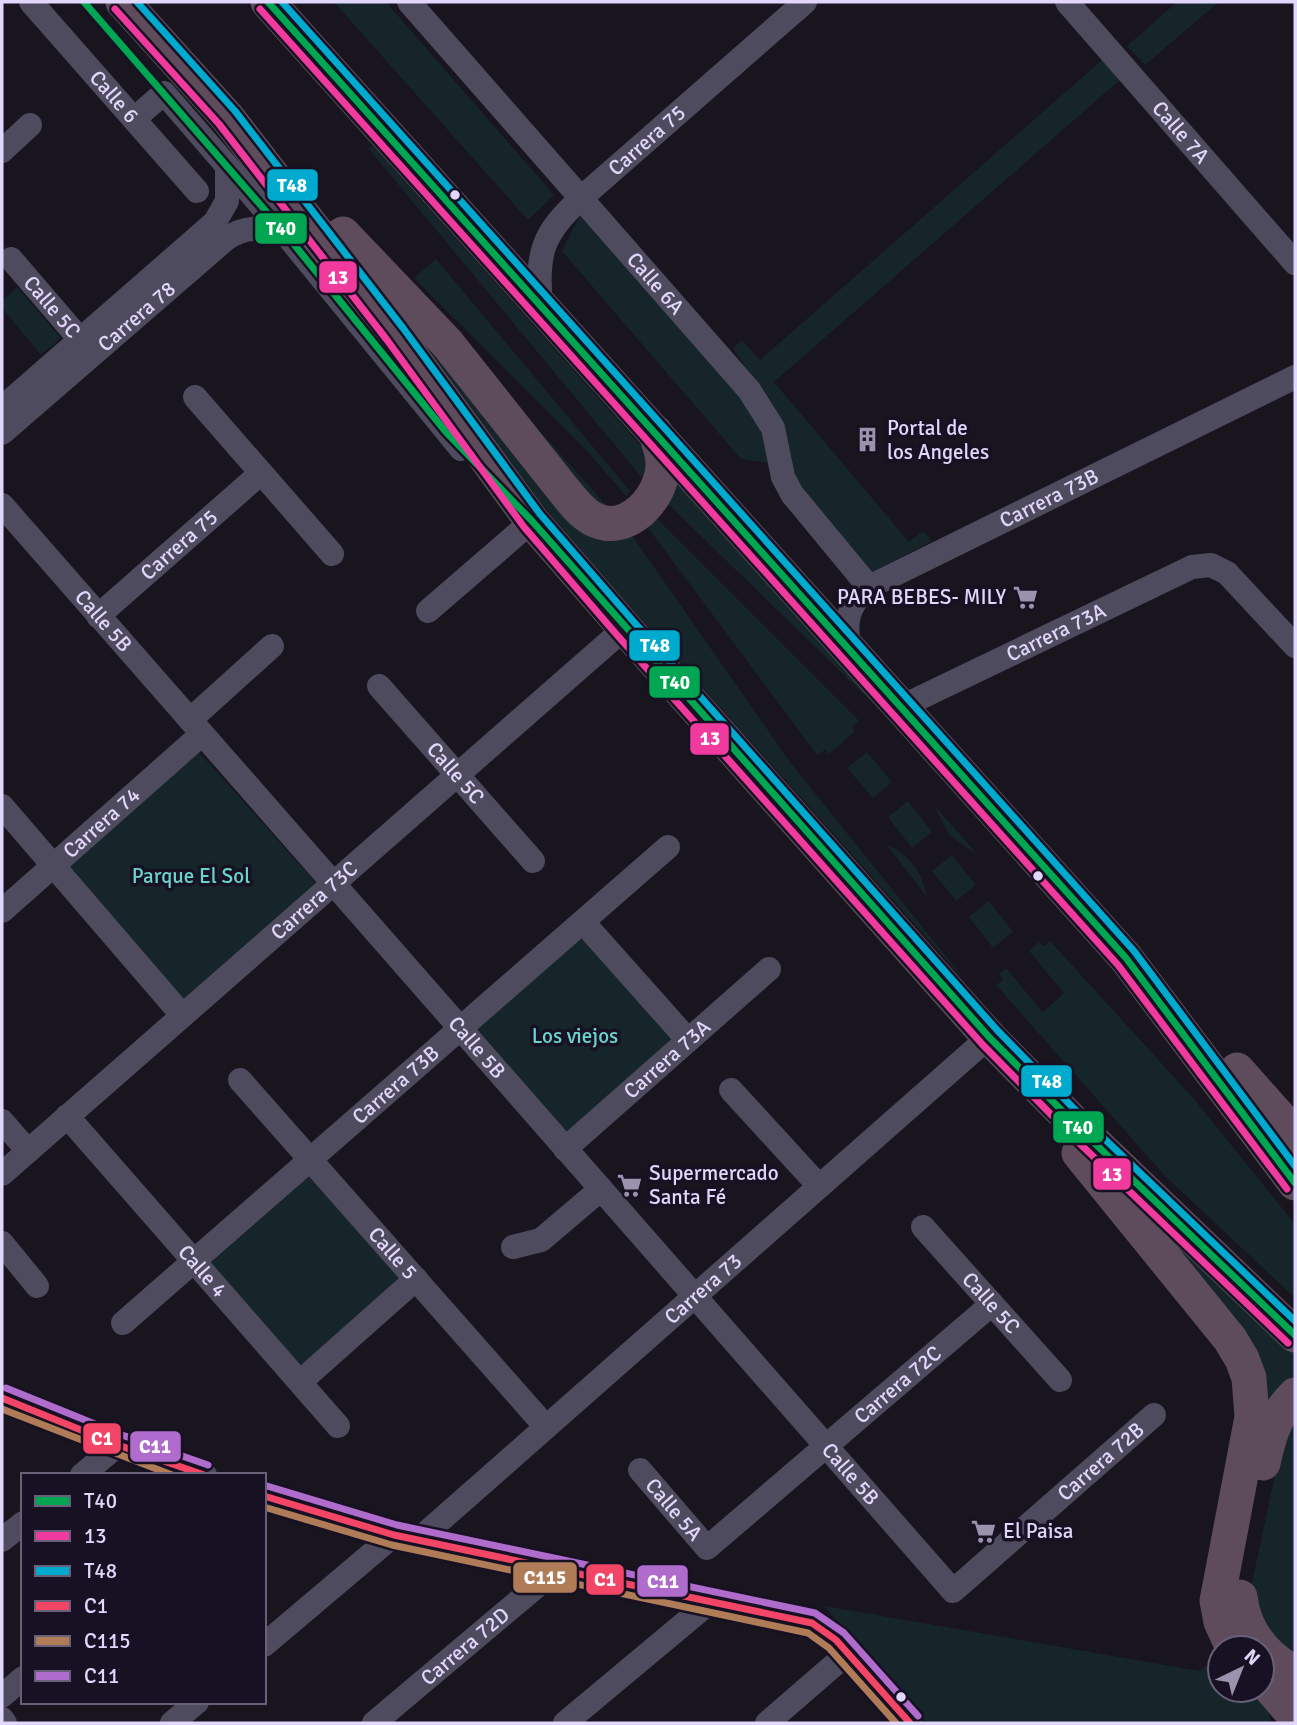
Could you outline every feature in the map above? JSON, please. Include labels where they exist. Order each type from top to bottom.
[{"type":"highway","points":[[123,2],[227,117],[447,343],[582,511],[607,524],[630,518],[644,508],[661,478],[663,465],[656,432]]},
{"type":"highway","points":[[268,2],[1126,958],[1201,1031],[1295,1135]]},
{"type":"highway","points":[[227,117],[395,334],[532,521],[625,628],[989,1037],[1084,1133],[1295,1335]]},
{"type":"highway","points":[[1126,958],[1295,1184]]},
{"type":"highway","points":[[989,1037],[1111,1195],[1209,1313],[1242,1359],[1249,1378],[1252,1418],[1217,1601],[1227,1634]]},
{"type":"highway","points":[[1295,1395],[1277,1417],[1268,1437],[1240,1576],[1240,1599],[1244,1621],[1255,1639],[1273,1659],[1295,1673]]},
{"type":"highway","points":[[1276,1691],[1295,1716]]},
{"type":"street","name":"Calle 6","points":[[31,2],[197,191]]},
{"type":"street","name":"Calle 6A","points":[[409,2],[764,409],[774,428],[783,477],[792,494],[869,587]]},
{"type":"street","name":"Carrera 75","points":[[541,305],[539,268],[545,240],[557,222],[805,2]]},
{"type":"street","name":"Calle 7A","points":[[1067,2],[1295,263]]},
{"type":"street","name":"Calle 6","points":[[134,119],[164,93],[284,232],[446,432],[532,521]]},
{"type":"street","points":[[2,151],[30,125]]},
{"type":"street","name":"Carrera 78","points":[[2,433],[215,222],[227,201],[228,167]]},
{"type":"street","name":"Carrera 78","points":[[2,408],[234,233],[262,227],[284,232]]},
{"type":"street","name":"Calle 5C","points":[[11,259],[86,347]]},
{"type":"street","name":"Carrera 73B","points":[[850,650],[847,618],[851,606],[869,587],[1295,377]]},
{"type":"street","points":[[195,397],[332,554]]},
{"type":"street","name":"Carrera 75","points":[[98,616],[261,473]]},
{"type":"street","name":"Calle 5B","points":[[2,505],[953,1591]]},
{"type":"street","points":[[428,611],[532,521]]},
{"type":"street","name":"Carrera 73A","points":[[901,706],[1192,567],[1211,565],[1227,573],[1295,646]]},
{"type":"street","name":"Carrera 73C","points":[[2,1174],[625,628]]},
{"type":"street","name":"Carrera 74","points":[[2,911],[196,727],[272,646]]},
{"type":"street","name":"Calle 5C","points":[[379,686],[533,861]]},
{"type":"street","points":[[2,806],[183,1015]]},
{"type":"street","name":"Carrera 73B","points":[[123,1324],[668,847]]},
{"type":"street","points":[[583,922],[688,1040]]},
{"type":"street","name":"Carrera 73A","points":[[565,1149],[769,969]]},
{"type":"street","name":"Carrera 73","points":[[266,1643],[547,1427],[989,1037]]},
{"type":"street","name":"Calle 5","points":[[240,1080],[547,1427]]},
{"type":"street","points":[[731,1090],[819,1186]]},
{"type":"street","name":"Calle 4","points":[[67,1116],[338,1426]]},
{"type":"street","points":[[2,1121],[28,1151]]},
{"type":"street","points":[[513,1247],[541,1240],[601,1189]]},
{"type":"street","name":"Calle 5C","points":[[923,1227],[1060,1380]]},
{"type":"street","points":[[2,1243],[37,1286]]},
{"type":"street","points":[[300,1382],[416,1279]]},
{"type":"street","name":"Carrera 72C","points":[[707,1548],[992,1304]]},
{"type":"street","points":[[2,1398],[118,1445],[199,1473]]},
{"type":"street","name":"Carrera 72B","points":[[953,1591],[1154,1415]]},
{"type":"street","points":[[84,1473],[118,1445]]},
{"type":"street","name":"Calle 5A","points":[[640,1470],[707,1548]]},
{"type":"street","points":[[266,1497],[406,1538],[812,1623],[836,1640],[910,1723]]},
{"type":"street","points":[[2,1540],[21,1525]]},
{"type":"street","name":"Carrera 72D","points":[[374,1723],[557,1569]]},
{"type":"street","points":[[565,1723],[710,1602]]},
{"type":"street","points":[[766,1723],[848,1653]]},
{"type":"street","points":[[2,1696],[21,1680]]},
{"type":"street","points":[[172,1723],[195,1704]]},
{"type":"green space","points":[[334,2],[386,2],[554,195],[528,220]]},
{"type":"green space","points":[[1177,2],[1219,2],[1145,65],[1127,46]]},
{"type":"green space","points":[[1102,60],[1121,79],[774,382],[909,542],[923,531],[932,541],[870,573],[798,487],[770,404],[733,348],[742,340],[760,360]]},
{"type":"green space","points":[[373,146],[641,446],[646,462],[644,480],[368,148]]},
{"type":"green space","points":[[581,213],[760,419],[768,463],[741,459],[562,251]]},
{"type":"green space","points":[[351,253],[607,536],[633,537],[790,762],[969,985],[574,544],[494,444]]},
{"type":"green space","points":[[436,259],[630,491],[626,496],[590,454],[414,278]]},
{"type":"green space","points":[[17,287],[61,338],[41,355],[2,308],[2,301]]},
{"type":"green space","points":[[501,388],[607,506],[600,507]]},
{"type":"green space","points":[[670,476],[888,718],[662,498]]},
{"type":"green space","points":[[654,516],[859,721],[852,727],[855,731],[829,754],[825,750],[817,755],[646,525]]},
{"type":"green space","name":"Parque El Sol","points":[[198,751],[317,884],[183,1002],[65,869]]},
{"type":"green space","points":[[867,752],[892,782],[873,798],[847,768]]},
{"type":"green space","points":[[908,801],[932,832],[912,848],[888,817]]},
{"type":"green space","points":[[934,805],[978,855],[949,835]]},
{"type":"green space","points":[[886,844],[902,853],[914,865],[927,897]]},
{"type":"green space","points":[[952,855],[976,885],[956,901],[932,871]]},
{"type":"green space","points":[[989,901],[1013,932],[993,948],[969,917]]},
{"type":"green space","name":"Los viejos","points":[[584,935],[677,1041],[566,1138],[473,1032]]},
{"type":"green space","points":[[1050,941],[1194,1099],[1295,1224],[1295,1298],[1165,1176],[996,985],[1003,980],[999,974],[1006,968],[1043,1012],[1064,993],[1029,951],[1039,942],[1043,946]]},
{"type":"green space","points":[[312,1174],[405,1280],[300,1373],[206,1267]]},
{"type":"green space","points":[[1144,1214],[1295,1353],[1295,1383],[1261,1426],[1252,1342],[1238,1320]]},
{"type":"green space","points":[[1295,1413],[1295,1660],[1276,1646],[1276,1634],[1267,1634],[1250,1592],[1283,1436]]},
{"type":"green space","points":[[824,1606],[1200,1671],[1206,1665],[1206,1704],[1270,1705],[1270,1723],[927,1723]]},
{"type":"transit line","name":"T40","points":[[84,2],[284,232],[446,432],[532,521],[989,1037],[1084,1133],[1295,1335]]},
{"type":"transit line","name":"T48","points":[[137,2],[235,111],[403,328],[540,514],[633,621],[997,1030],[1091,1126],[1295,1321]]},
{"type":"transit line","name":"T40","points":[[268,2],[1126,958],[1295,1183]]},
{"type":"transit line","name":"T48","points":[[282,2],[1134,951],[1295,1166]]},
{"type":"transit line","name":"13","points":[[115,9],[219,124],[387,340],[524,527],[617,635],[982,1044],[1077,1141],[1288,1343]]},
{"type":"transit line","name":"13","points":[[260,9],[1118,965],[1287,1189]]},
{"type":"transit line","name":"C11","points":[[6,1388],[122,1435],[208,1465]]},
{"type":"transit line","name":"C1","points":[[2,1398],[118,1445],[198,1473]]},
{"type":"transit line","name":"C115","points":[[2,1409],[167,1473]]},
{"type":"transit line","name":"C11","points":[[267,1486],[397,1525],[815,1613],[844,1633],[918,1716]]},
{"type":"transit line","name":"C1","points":[[266,1497],[394,1535],[812,1623],[836,1640],[910,1723]]},
{"type":"transit line","name":"C115","points":[[266,1508],[392,1545],[808,1633],[829,1648],[896,1723]]},
{"type":"place","name":"Portal de los Angeles","points":[[867,440]]},
{"type":"place","name":"PARA BEBES- MILY","points":[[1026,597]]},
{"type":"place","name":"Supermercado Santa Fé","points":[[629,1185]]},
{"type":"place","name":"El Paisa","points":[[983,1531]]}]
